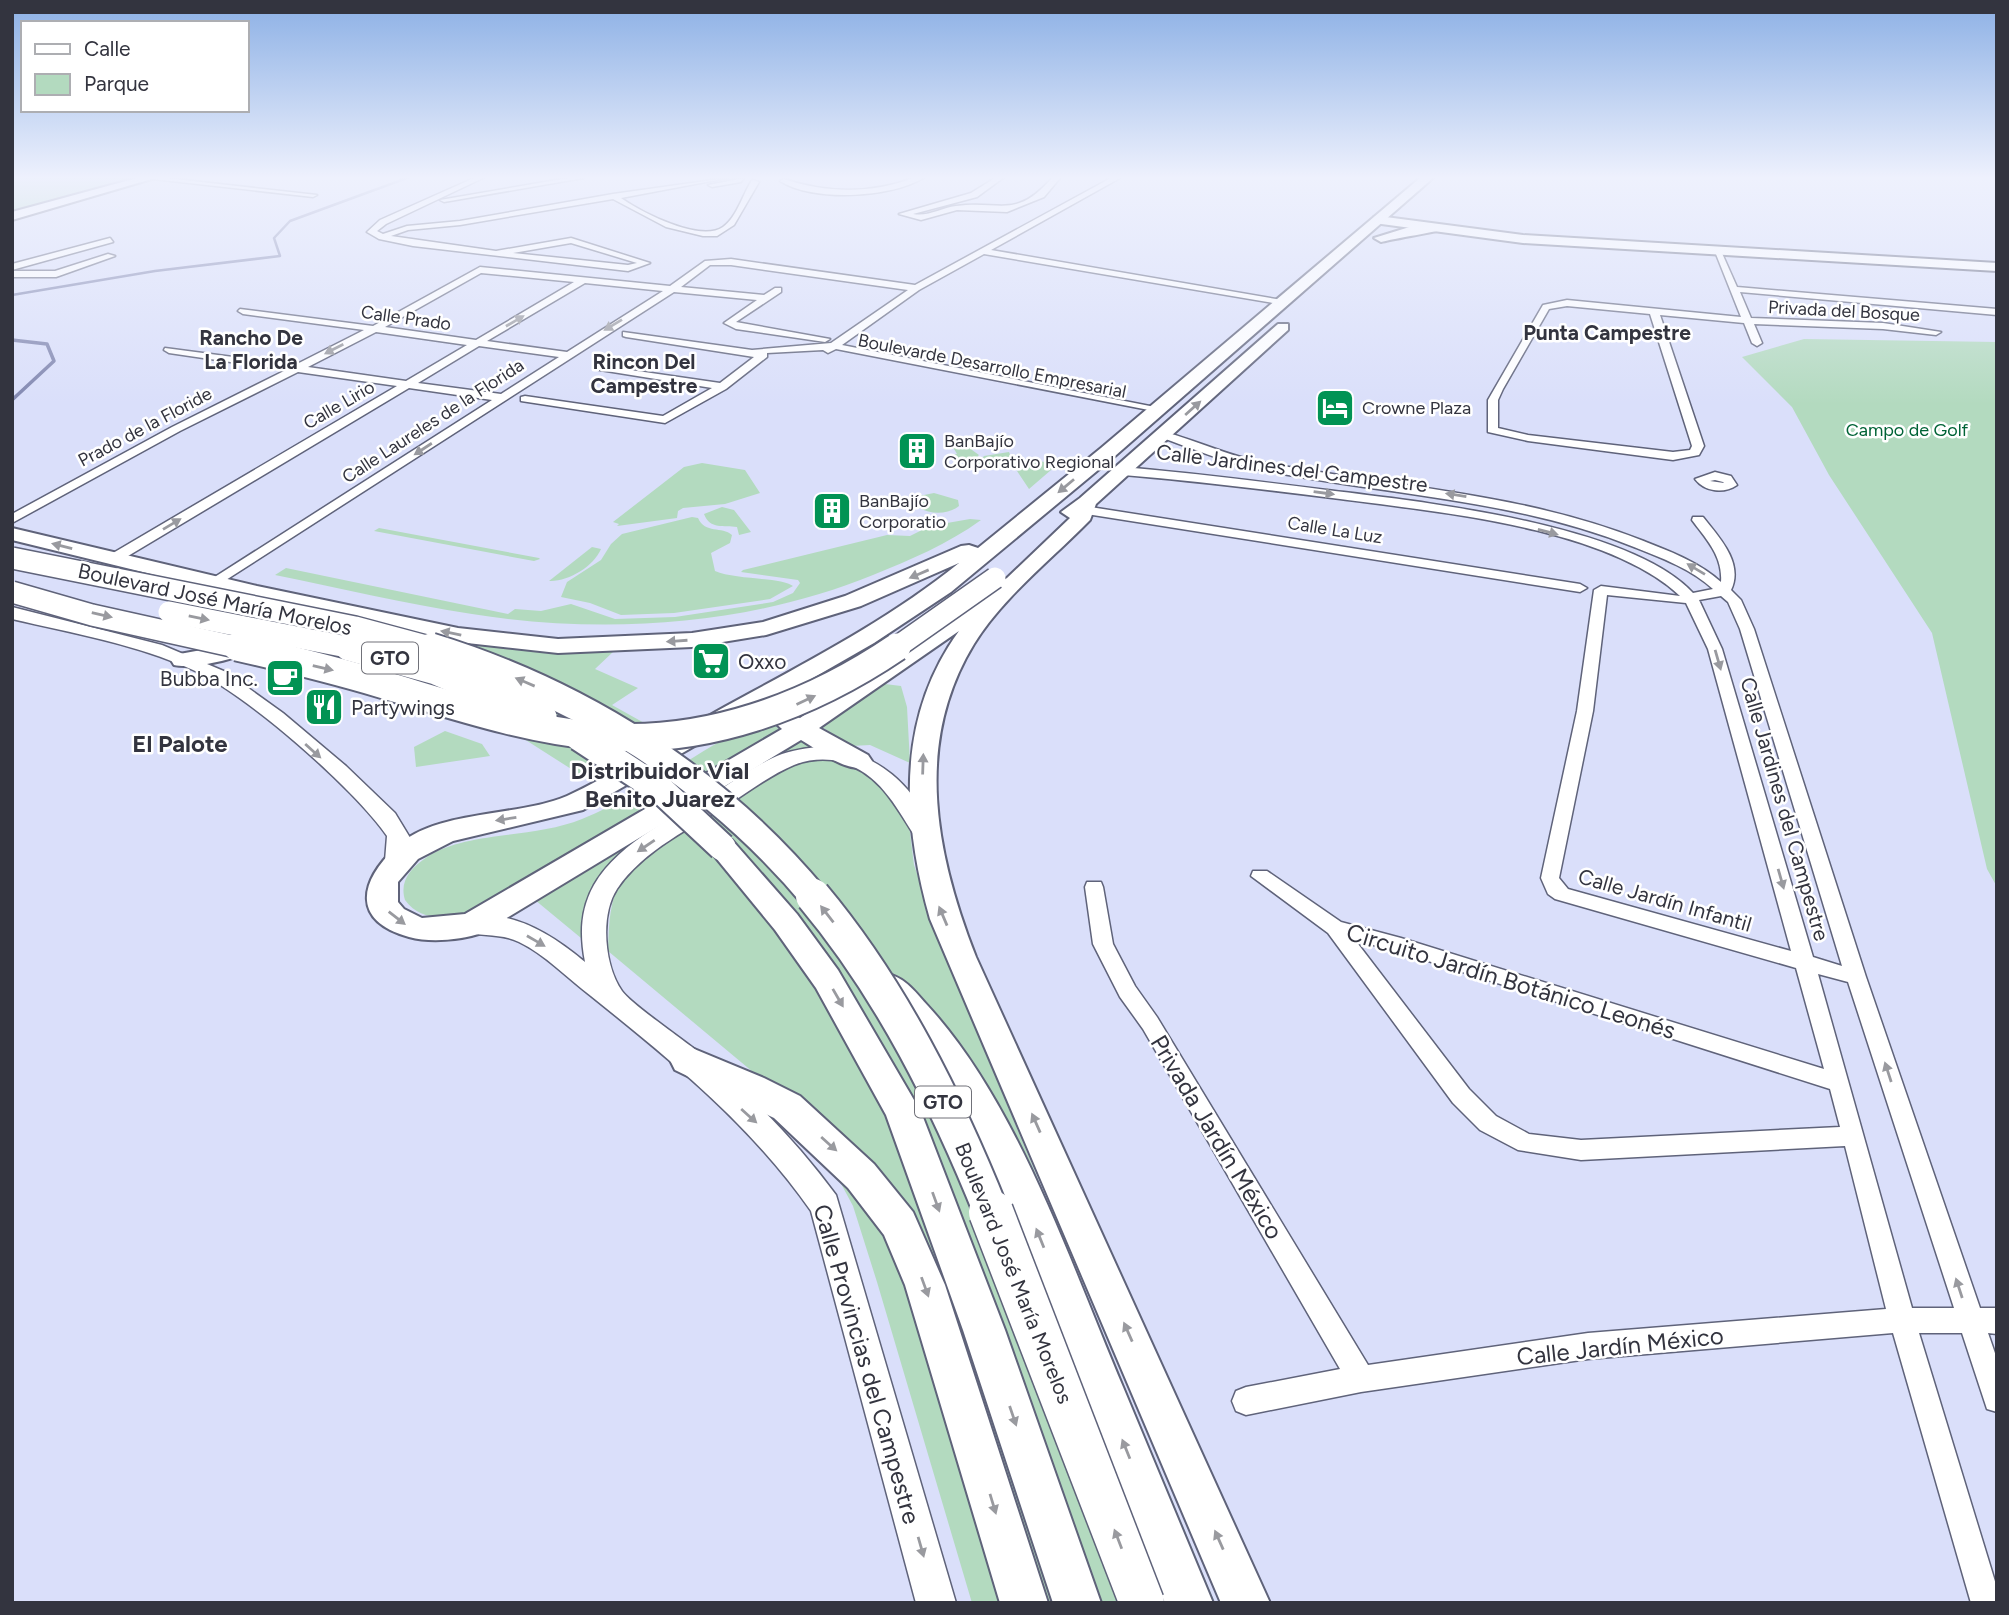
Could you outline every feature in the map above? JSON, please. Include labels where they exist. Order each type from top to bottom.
[{"type":"main road","points":[[573,804],[866,638],[943,587],[1282,303],[1349,253]]},
{"type":"main road","points":[[1348,268],[1362,253]]},
{"type":"main road","points":[[1758,253],[1997,267]]},
{"type":"main road","points":[[1860,253],[1997,261]]},
{"type":"main road","points":[[12,592],[337,671],[486,716],[550,730],[629,737],[715,729],[786,710],[859,672],[995,578],[1068,514],[1086,506],[1297,314]]},
{"type":"main road","points":[[1261,321],[1277,326],[1280,330]]},
{"type":"main road","points":[[1086,506],[1083,516],[984,616],[962,644],[939,692],[924,751],[923,832],[938,904],[960,957],[1024,1095],[1246,1603]]},
{"type":"main road","points":[[12,534],[257,593],[458,635],[558,646],[692,640],[738,634],[816,614],[916,575],[1003,535]]},
{"type":"main road","name":"Boulevard José María Morelos","points":[[12,558],[339,623],[468,659],[542,690],[620,729],[682,771],[741,819],[787,864],[859,955],[918,1049],[968,1155],[1142,1603]]},
{"type":"main road","points":[[859,761],[801,729],[773,713],[757,713],[640,782],[573,804],[454,830],[421,844],[397,861],[384,879],[381,892],[383,905],[393,918],[422,929],[471,925],[801,729],[1020,579]]},
{"type":"main road","name":"Boulevard José María Morelos","points":[[12,580],[303,637],[418,666],[477,686],[556,723],[614,757],[663,792],[722,847],[778,912],[827,979],[903,1112],[984,1330],[1077,1603]]},
{"type":"main road","points":[[183,660],[237,648],[268,630],[279,617],[278,604],[257,593]]},
{"type":"main road","points":[[859,955],[902,998],[957,1067],[991,1130],[1034,1223],[1189,1603]]},
{"type":"main road","points":[[687,1060],[752,1088],[786,1107],[861,1175],[899,1224],[925,1285],[1024,1603]]},
{"type":"street","points":[[12,267],[61,253]]},
{"type":"street","points":[[502,253],[628,268],[646,262],[617,253]]},
{"type":"street","points":[[626,334],[760,354],[834,346],[916,288],[979,253]]},
{"type":"street","points":[[997,253],[1282,303]]},
{"type":"street","points":[[1718,253],[1737,300],[1750,321],[1757,343]]},
{"type":"street","points":[[12,274],[56,274],[111,256]]},
{"type":"street","name":"Calle Laureles de la Florida","points":[[215,583],[708,263],[731,262],[916,288]]},
{"type":"street","name":"Prado de la Floride","points":[[12,519],[176,429],[373,330],[480,270],[582,281]]},
{"type":"street","points":[[582,281],[765,298]]},
{"type":"street","name":"Calle Lirio","points":[[113,559],[582,281]]},
{"type":"street","points":[[1733,289],[1997,312]]},
{"type":"street","points":[[778,290],[729,323],[834,346]]},
{"type":"street","points":[[1695,453],[1673,456],[1528,438],[1491,428],[1493,400],[1546,307],[1567,303],[1673,314],[1719,312],[1737,300]]},
{"type":"street","name":"Calle Prado","points":[[243,311],[565,355]]},
{"type":"street","points":[[1654,312],[1698,446],[1695,453]]},
{"type":"street","name":"Privada del Bosque","points":[[1673,314],[1750,321],[1883,326],[1936,332]]},
{"type":"street","name":"Boulevarde Desarrollo Empresarial","points":[[834,346],[978,379],[1152,413]]},
{"type":"street","points":[[169,350],[503,398]]},
{"type":"street","points":[[525,400],[660,421],[673,417],[722,387],[760,354]]},
{"type":"street","points":[[600,367],[722,387]]},
{"type":"street","name":"Calle Jardines del Campestre","points":[[1164,435],[1256,465],[1387,493],[1592,545],[1663,575],[1691,599],[1702,615],[1715,649],[1854,1136],[1902,1320],[1986,1603]]},
{"type":"street","points":[[1695,453],[1715,476]]},
{"type":"street","name":"Calle Jardines del Campestre","points":[[1123,471],[1387,493],[1528,509],[1604,530],[1689,565],[1734,600],[1747,629],[1857,977],[1997,1399]]},
{"type":"street","name":"Calle La Luz","points":[[1086,506],[1580,588]]},
{"type":"street","points":[[1691,599],[1724,591],[1728,581],[1725,560],[1698,520]]},
{"type":"street","name":"Calle Jardín Infantil","points":[[1691,599],[1666,599],[1601,590],[1585,711],[1550,878],[1555,889],[1562,894],[1806,965],[1857,977]]},
{"type":"street","points":[[12,612],[133,642],[214,673],[239,689],[384,815],[399,838],[397,861]]},
{"type":"street","points":[[612,998],[596,962],[593,934],[598,903],[621,865],[646,846],[787,760],[814,751],[831,751],[859,761],[885,777],[906,797],[923,832]]},
{"type":"street","points":[[1260,876],[1335,928]]},
{"type":"street","name":"Privada Jardín México","points":[[1094,887],[1103,944],[1127,991],[1150,1023],[1361,1379]]},
{"type":"street","name":"Calle Provincias del Campestre","points":[[471,925],[490,925],[519,931],[547,947],[687,1060],[772,1136],[800,1167],[825,1205],[936,1603]]},
{"type":"street","name":"Circuito Jardín Botánico Leonés","points":[[1335,928],[1412,948],[1839,1083]]},
{"type":"street","name":"Circuito Jardín Botánico Leonés","points":[[1335,928],[1461,1096],[1488,1123],[1525,1143],[1581,1150],[1854,1136]]},
{"type":"street","name":"Calle Jardín México","points":[[1246,1401],[1361,1379],[1588,1346],[1902,1320],[1997,1321]]},
{"type":"green space","name":"Campo de Golf","points":[[1804,339],[1997,342],[1997,887],[1987,869],[1932,633],[1829,475],[1792,407],[1742,357]]},
{"type":"green space","points":[[950,440],[972,444],[972,450],[979,455],[970,464],[951,455],[957,454],[954,449],[946,448]]},
{"type":"green space","points":[[1009,452],[1011,457],[1058,464],[1029,489],[1017,471],[1021,469],[1019,467],[976,465],[984,456]]},
{"type":"green space","points":[[702,463],[745,470],[760,493],[725,504],[683,508],[678,511],[677,518],[617,526],[619,524],[613,522],[684,467]]},
{"type":"green space","points":[[934,493],[958,500],[959,506],[935,513],[922,510],[912,502],[919,496]]},
{"type":"green space","points":[[722,507],[734,510],[751,532],[739,535],[737,527],[714,525],[704,514]]},
{"type":"green space","points":[[692,517],[698,518],[709,528],[732,535],[730,543],[711,553],[715,571],[779,581],[793,586],[770,599],[674,613],[621,615],[590,603],[561,597],[567,582],[601,560],[611,544],[622,534]]},
{"type":"green space","points":[[970,519],[981,520],[955,537],[915,557],[825,592],[776,606],[675,622],[573,624],[522,620],[423,606],[275,575],[286,568],[508,614],[515,609],[541,611],[571,604],[615,619],[675,617],[773,602],[793,593],[800,583],[798,580],[741,572],[743,570],[887,535],[910,536],[930,526]]},
{"type":"green space","points":[[379,528],[540,559],[534,561],[374,531]]},
{"type":"green space","points":[[592,547],[601,549],[586,567],[572,576],[549,581]]},
{"type":"green space","points":[[295,622],[381,623],[464,643],[552,654],[614,651],[595,669],[638,688],[612,705],[655,729],[579,774],[510,730],[283,666],[273,670],[235,662],[285,635]]},
{"type":"green space","points":[[885,684],[901,686],[907,707],[910,763],[870,745],[851,746],[819,725]]},
{"type":"green space","points":[[765,718],[783,732],[471,913],[435,917],[419,912],[405,900],[405,881],[411,870],[427,857],[461,843],[543,830],[582,819],[629,796],[718,742]]},
{"type":"green space","points":[[445,731],[482,744],[490,756],[416,767],[414,747]]},
{"type":"green space","points":[[796,739],[811,747],[801,749],[634,847],[583,919],[581,938],[535,900]]},
{"type":"green space","points":[[835,757],[881,783],[908,816],[914,865],[948,963],[1215,1603],[972,1603],[877,1282],[853,1206],[838,1178],[857,1159],[608,951],[615,893],[624,874],[634,863],[705,813],[782,769],[802,761]]},
{"type":"waterway","points":[[12,295],[155,271],[280,256],[279,253]]},
{"type":"waterway","points":[[12,340],[47,344],[54,361],[12,400]]},
{"type":"place","name":"Crowne Plaza","points":[[1335,408]]},
{"type":"place","name":"BanBajío Corporativo Regional","points":[[917,451]]},
{"type":"place","name":"BanBajío Corporatio","points":[[832,511]]},
{"type":"place","name":"Oxxo","points":[[711,661]]},
{"type":"place","name":"Bubba Inc.","points":[[285,678]]},
{"type":"place","name":"Partywings","points":[[324,707]]},
{"type":"district","name":"Punta Campestre","points":[[1607,332]]},
{"type":"district","name":"Rancho De La Florida","points":[[251,349]]},
{"type":"district","name":"Rincon Del Campestre","points":[[644,373]]},
{"type":"district","name":"El Palote","points":[[180,743]]},
{"type":"district","name":"Distribuidor Vial Benito Juarez","points":[[660,784]]}]
